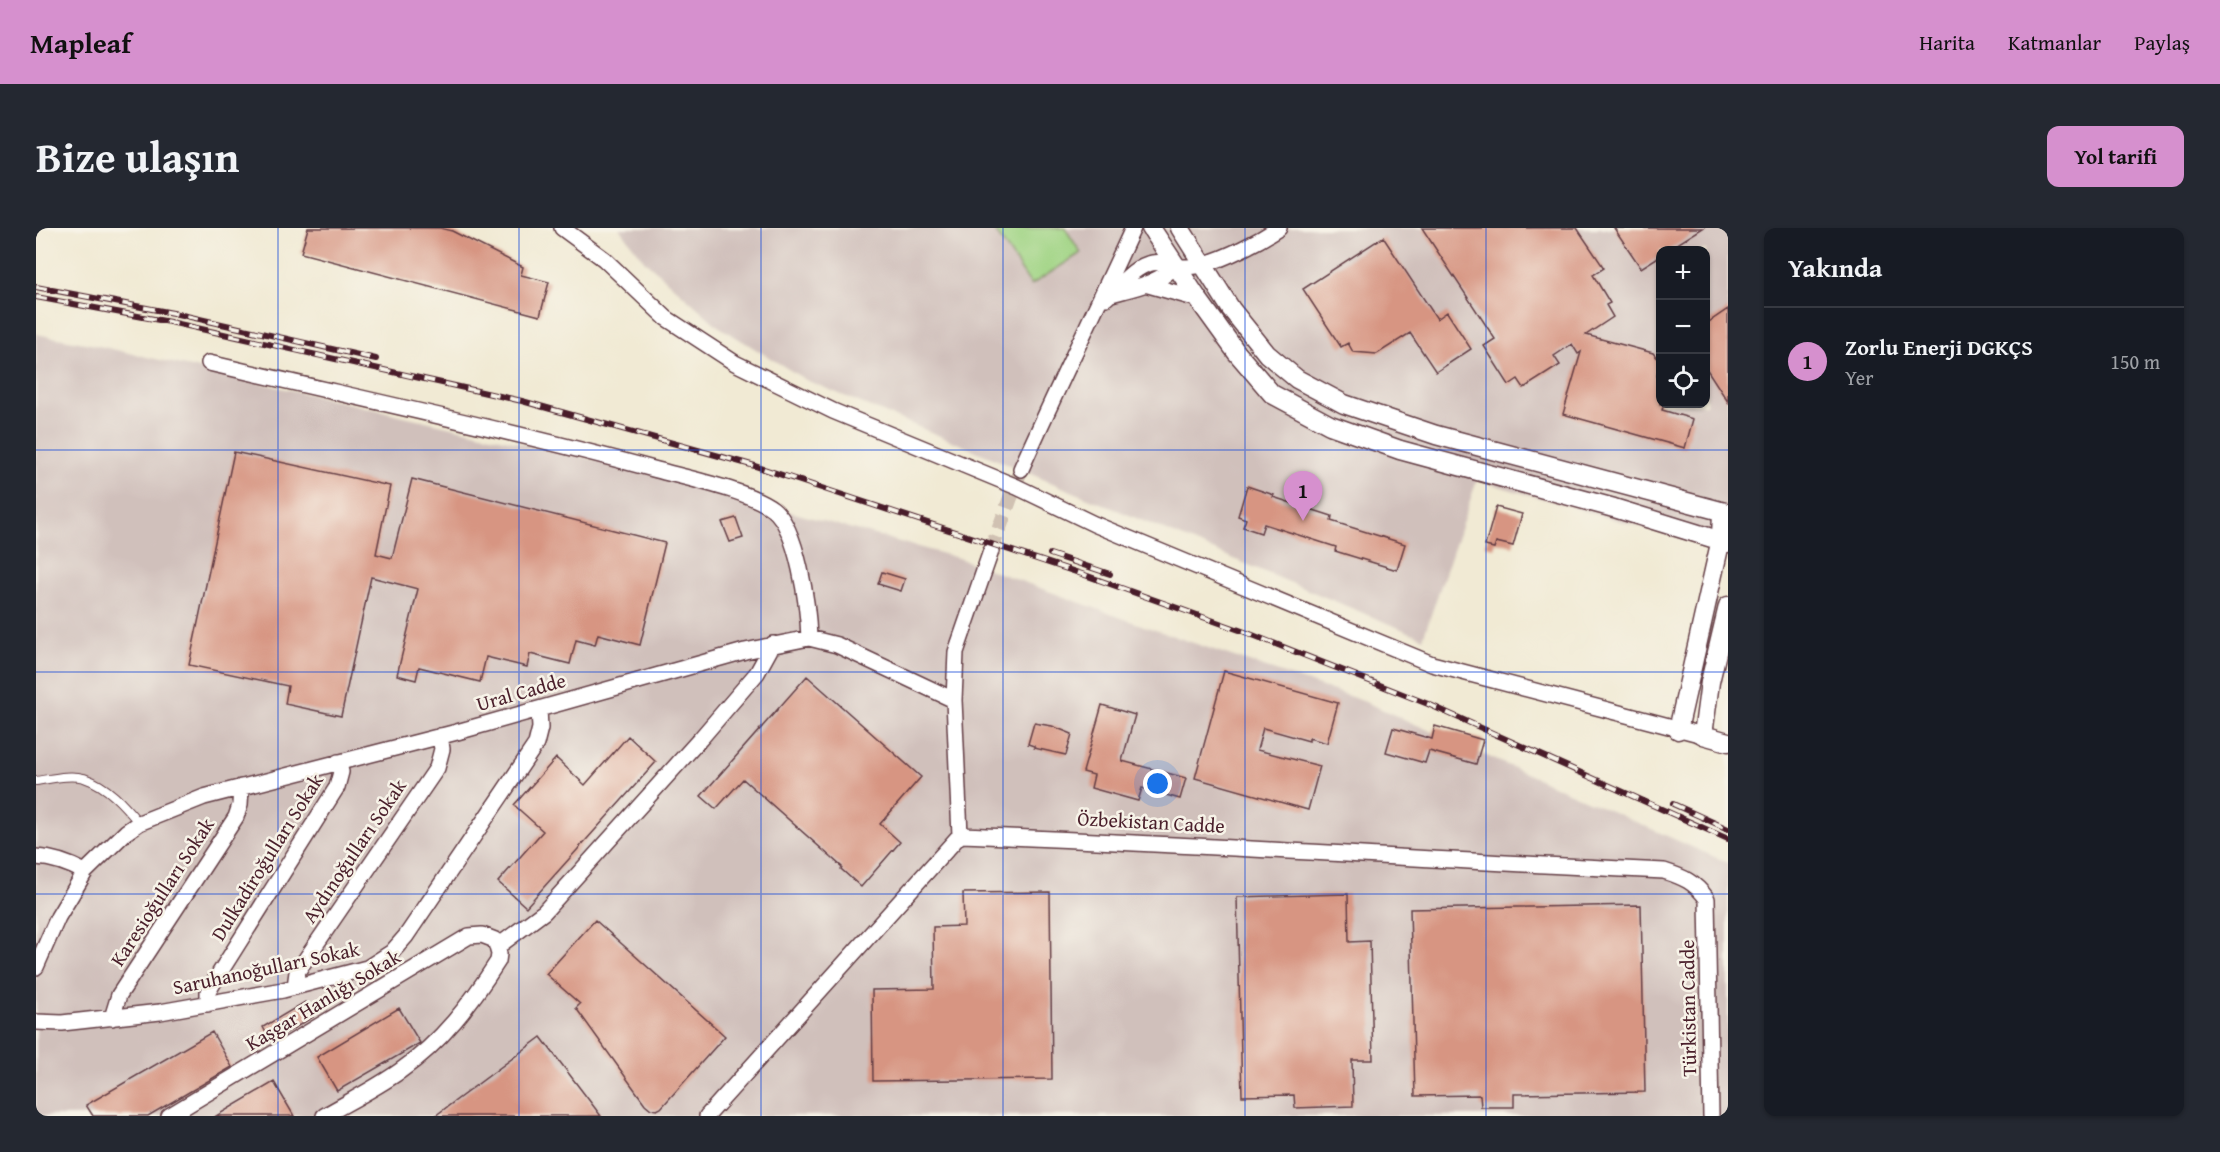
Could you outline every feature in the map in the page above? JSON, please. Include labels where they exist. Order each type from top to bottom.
[{"type":"street","points":[[562,228],[604,259],[666,318],[735,363],[833,411],[1017,487],[1094,524],[1432,663],[1728,742]]},
{"type":"street","points":[[1021,469],[1067,364],[1133,228]]},
{"type":"street","points":[[1151,228],[1237,353],[1272,394],[1330,424],[1400,450],[1724,541]]},
{"type":"street","points":[[1180,228],[1231,309],[1267,354],[1297,378],[1344,404],[1436,435],[1725,512],[1724,541],[1678,730]]},
{"type":"street","points":[[1098,304],[1111,294],[1127,276],[1140,268],[1154,263],[1176,267],[1203,265],[1279,228]]},
{"type":"street","points":[[1111,294],[1145,285],[1164,277],[1176,267]]},
{"type":"street","points":[[1145,285],[1198,299]]},
{"type":"street","points":[[209,363],[629,463],[727,489],[757,500],[773,509],[790,532],[808,612],[809,638]]},
{"type":"street","points":[[707,1116],[960,835],[954,700],[957,652],[992,552]]},
{"type":"street","points":[[1702,735],[1710,682],[1728,606]]},
{"type":"street","name":"Ural Cadde","points":[[36,968],[58,917],[85,872],[126,832],[139,823],[204,797],[440,736],[773,644],[809,638],[837,645],[954,700]]},
{"type":"street","points":[[324,1116],[400,1071],[437,1040],[474,999],[498,961],[497,947],[544,912],[757,673],[773,644]]},
{"type":"street","name":"Saruhanoğulları Sokak","points":[[36,1022],[62,1023],[112,1018],[208,1004],[295,987],[367,968],[384,959],[400,945],[536,744],[540,728],[539,709]]},
{"type":"street","name":"Aydınoğulları Sokak","points":[[295,987],[297,972],[437,768],[442,749],[440,736]]},
{"type":"street","name":"Dulkadiroğulları Sokak","points":[[208,1004],[208,992],[212,985],[337,787],[341,777],[338,762]]},
{"type":"street","name":"Karesioğulları Sokak","points":[[112,1018],[119,995],[236,817],[240,805],[241,787]]},
{"type":"street","name":"Özbekistan Cadde","points":[[960,835],[1159,842],[1465,862],[1664,871],[1685,878],[1699,887],[1707,899]]},
{"type":"street","points":[[36,857],[52,858],[69,863],[85,872]]},
{"type":"street","name":"Türkistan Cadde","points":[[1707,899],[1711,1116]]},
{"type":"street","name":"Kaşgar Hanlığı Sokak","points":[[170,1116],[469,936],[489,937],[495,940],[497,947]]},
{"type":"lane","points":[[36,781],[65,777],[84,778],[118,797],[139,823]]},
{"type":"shaded area","points":[[619,228],[1728,228],[1728,552],[1477,480],[1423,638],[806,380],[718,326],[645,261]]},
{"type":"shaded area","points":[[36,334],[90,344],[631,468],[958,558],[1141,625],[1363,701],[1728,863],[1728,1116],[36,1116]]},
{"type":"green space","points":[[993,228],[1065,228],[1081,253],[1031,285]]},
{"type":"building","points":[[308,228],[440,228],[452,231],[523,267],[521,275],[549,282],[540,316],[301,253]]},
{"type":"building","points":[[1422,228],[1577,228],[1604,268],[1593,275],[1610,303],[1606,305],[1613,317],[1586,335],[1653,353],[1656,356],[1656,408],[1663,408],[1662,410],[1693,419],[1685,448],[1563,414],[1581,352],[1578,354],[1572,344],[1554,356],[1560,365],[1524,388],[1518,379],[1509,385],[1484,346],[1495,339]]},
{"type":"building","points":[[1614,228],[1703,228],[1674,246],[1656,246],[1656,259],[1641,268]]},
{"type":"building","points":[[1383,237],[1437,319],[1447,312],[1471,349],[1436,372],[1410,333],[1377,354],[1353,352],[1348,343],[1341,347],[1303,289]]},
{"type":"building","points":[[1728,309],[1728,402],[1710,374],[1710,321]]},
{"type":"building","points":[[234,452],[390,486],[376,554],[392,558],[412,479],[665,543],[640,645],[598,634],[595,645],[576,640],[570,664],[530,654],[527,667],[486,657],[480,682],[419,667],[416,680],[397,675],[418,589],[371,577],[341,716],[285,704],[288,686],[189,665]]},
{"type":"building","points":[[1247,486],[1332,516],[1331,521],[1405,544],[1397,570],[1335,551],[1336,547],[1264,524],[1261,533],[1243,527],[1246,519],[1238,516]]},
{"type":"building","points":[[1496,507],[1522,514],[1513,546],[1496,542],[1494,548],[1485,546]]},
{"type":"building","points":[[736,518],[743,538],[730,542],[722,522]]},
{"type":"building","points":[[882,572],[905,579],[901,591],[878,584]]},
{"type":"building","points":[[1224,671],[1338,703],[1327,743],[1309,738],[1309,741],[1263,728],[1257,750],[1320,766],[1308,810],[1195,778]]},
{"type":"building","points":[[807,676],[921,777],[880,824],[900,842],[861,887],[841,869],[842,867],[743,779],[716,809],[701,796]]},
{"type":"building","points":[[1102,705],[1135,715],[1122,761],[1186,778],[1180,799],[1142,788],[1138,801],[1091,788],[1094,775],[1083,772]]},
{"type":"building","points":[[1034,723],[1052,726],[1072,734],[1066,755],[1034,748],[1028,744]]},
{"type":"building","points":[[1435,726],[1483,740],[1476,764],[1429,751],[1425,763],[1386,752],[1393,728],[1432,739]]},
{"type":"building","points":[[628,736],[656,762],[526,907],[498,882],[543,831],[514,805],[556,758],[585,785]]},
{"type":"building","points":[[1050,892],[1052,1079],[873,1081],[872,990],[934,989],[933,927],[964,926],[963,893]]},
{"type":"building","points":[[1348,894],[1349,942],[1370,941],[1373,1060],[1352,1060],[1353,1106],[1295,1108],[1294,1095],[1242,1096],[1237,897]]},
{"type":"building","points":[[1641,905],[1645,1092],[1514,1094],[1514,1107],[1481,1107],[1480,1095],[1415,1096],[1410,909]]},
{"type":"building","points":[[595,920],[725,1036],[657,1110],[645,1104],[576,1008],[580,1004],[546,974]]},
{"type":"building","points":[[305,1002],[313,1017],[271,1042],[263,1027]]},
{"type":"building","points":[[399,1008],[420,1043],[337,1091],[317,1057]]},
{"type":"building","points":[[212,1032],[232,1067],[148,1116],[93,1116],[86,1105]]},
{"type":"building","points":[[541,1037],[601,1116],[435,1116]]},
{"type":"building","points":[[274,1082],[294,1116],[216,1116]]},
{"type":"tunnel","points":[[991,551],[1021,469]]},
{"type":"railway","points":[[36,287],[173,313],[376,359]]},
{"type":"railway","points":[[36,297],[170,322],[522,401],[755,466],[1082,574],[1245,632],[1428,704],[1728,839]]},
{"type":"railway","points":[[1050,554],[1110,574]]},
{"type":"railway","points":[[1673,804],[1728,829]]},
{"type":"place","name":"Zorlu Enerji DGKÇS","points":[[1303,521]]}]
